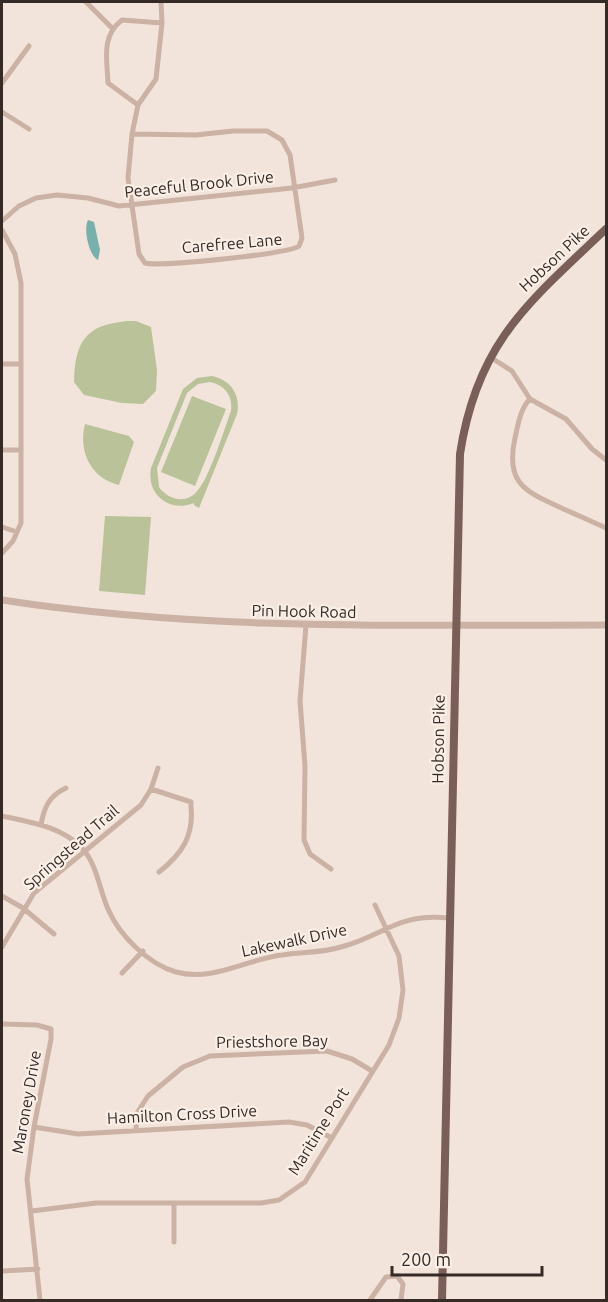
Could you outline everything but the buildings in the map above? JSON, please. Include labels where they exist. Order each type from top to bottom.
[{"type":"main road","name":"Hobson Pike","points":[[442,1300],[460,454],[470,404],[490,357],[525,306],[606,229]]},
{"type":"street","points":[[86,2],[112,28]]},
{"type":"street","name":"Carefree Lane","points":[[132,134],[196,135],[267,131],[282,140],[290,155],[301,233],[299,246],[292,250],[247,257],[145,263],[139,254],[128,178],[132,134],[138,105],[156,79],[162,23],[161,2]]},
{"type":"street","points":[[138,105],[108,83],[106,41],[112,28],[122,20],[162,23]]},
{"type":"street","points":[[2,83],[29,46]]},
{"type":"street","points":[[2,112],[29,129]]},
{"type":"street","name":"Peaceful Brook Drive","points":[[2,221],[19,206],[36,198],[57,195],[88,198],[119,206],[293,188],[334,180]]},
{"type":"street","points":[[2,230],[15,254],[21,284],[21,523],[13,541],[2,553]]},
{"type":"street","points":[[490,357],[512,371],[530,399],[566,419],[592,449],[606,460]]},
{"type":"street","points":[[2,364],[20,364]]},
{"type":"street","points":[[530,399],[521,414],[514,444],[512,458],[516,479],[530,494],[606,528]]},
{"type":"street","points":[[2,450],[21,450]]},
{"type":"street","points":[[2,527],[17,532]]},
{"type":"street","name":"Pin Hook Road","points":[[2,600],[255,625],[606,625]]},
{"type":"street","points":[[306,625],[300,701],[305,766],[304,840],[310,854],[331,869]]},
{"type":"street","name":"Springstead Trail","points":[[2,947],[23,908],[34,893],[141,805],[151,789],[158,768]]},
{"type":"street","points":[[40,825],[47,803],[52,796],[66,788]]},
{"type":"street","points":[[151,789],[191,802],[186,846],[176,859],[159,872]]},
{"type":"street","name":"Lakewalk Drive","points":[[2,816],[40,825],[68,836],[84,850],[95,870],[107,908],[117,928],[143,951],[173,971],[187,975],[212,974],[260,959],[342,947],[400,921],[427,916],[449,918]]},
{"type":"street","points":[[2,897],[23,908],[54,934]]},
{"type":"street","name":"Maritime Port","points":[[32,1211],[96,1203],[279,1200],[305,1182],[330,1137],[389,1045],[402,1003],[399,956],[375,905]]},
{"type":"street","points":[[122,973],[143,951]]},
{"type":"street","name":"Maroney Drive","points":[[2,1024],[36,1025],[51,1029],[27,1179],[40,1300]]},
{"type":"street","name":"Priestshore Bay","points":[[136,1130],[137,1113],[148,1096],[183,1067],[210,1056],[327,1051],[352,1059],[372,1071]]},
{"type":"street","name":"Hamilton Cross Drive","points":[[34,1127],[78,1134],[289,1122],[307,1125],[330,1137]]},
{"type":"street","points":[[174,1203],[174,1242]]},
{"type":"street","points":[[2,1271],[38,1269]]},
{"type":"street","points":[[370,1300],[386,1276],[397,1276],[403,1284],[401,1300]]},
{"type":"green space","points":[[136,321],[151,327],[157,370],[156,391],[143,404],[122,403],[84,395],[74,382],[80,346],[85,338],[101,327]]},
{"type":"green space","points":[[212,376],[224,381],[233,389],[238,407],[199,508],[194,503],[176,506],[162,499],[156,494],[150,478],[151,468],[183,389],[197,378]],"holes":[[[215,383],[227,392],[231,401],[231,411],[216,452],[203,483],[194,495],[183,499],[172,498],[159,487],[157,468],[187,393],[198,384]]]},
{"type":"green space","points":[[192,396],[226,409],[195,486],[161,472]]},
{"type":"green space","points":[[85,424],[129,436],[134,442],[119,485],[101,476],[89,462],[83,444]]},
{"type":"green space","points":[[105,516],[151,517],[145,595],[99,591]]},
{"type":"water","points":[[88,220],[94,222],[100,250],[98,260],[92,253],[88,242],[86,229]]}]
